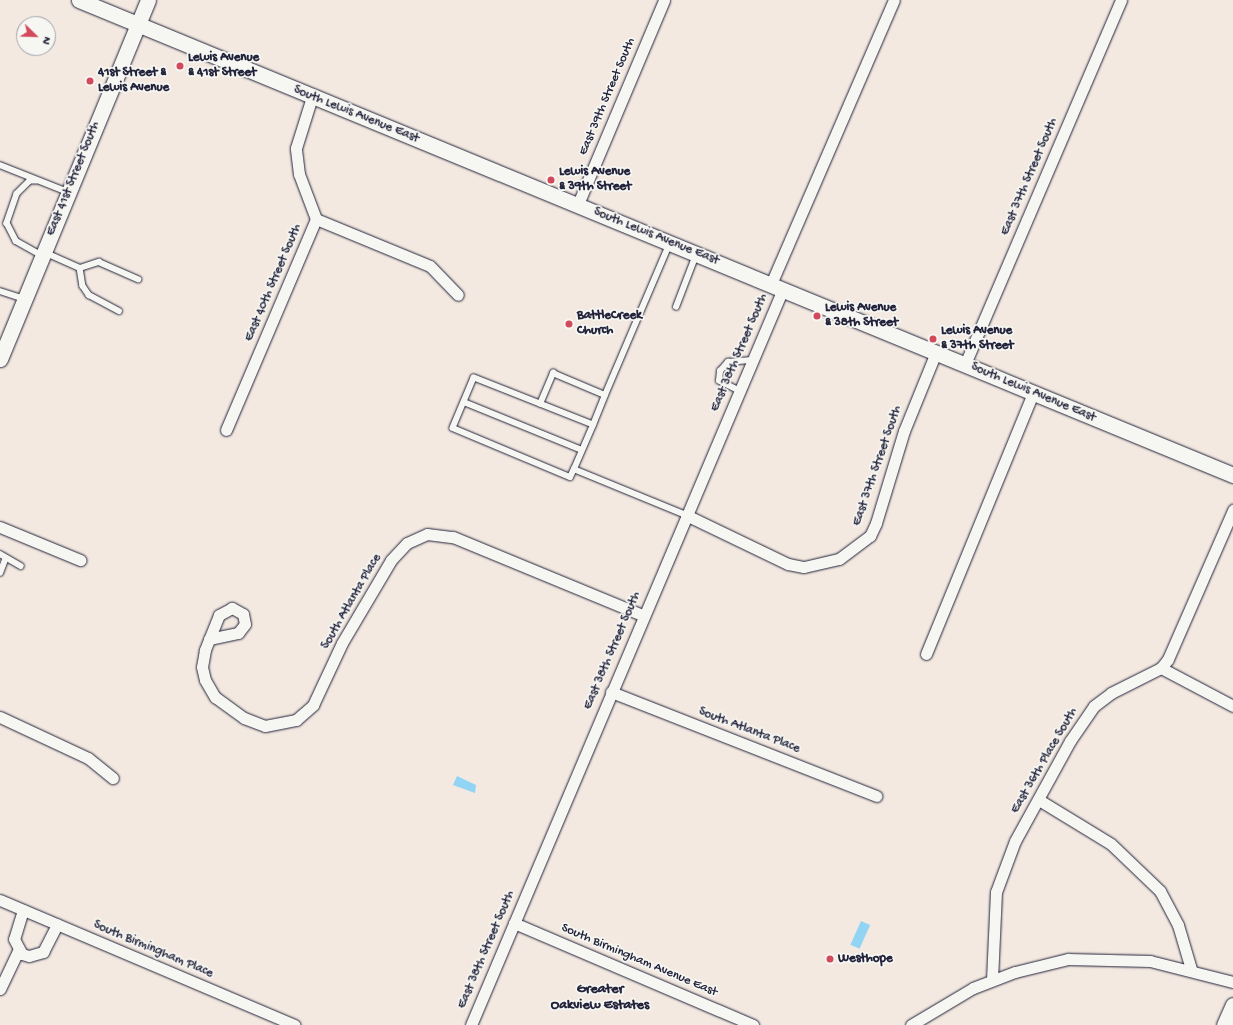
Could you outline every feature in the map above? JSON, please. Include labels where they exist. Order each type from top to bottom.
[{"type":"main road","name":"South Lewis Avenue East","points":[[79,0],[312,97],[578,204],[1233,475]]},
{"type":"main road","name":"East 41st Street South","points":[[0,358],[4,339],[24,299],[148,0]]},
{"type":"main road","points":[[1224,1025],[1233,1005]]},
{"type":"street","name":"East 39th Street South","points":[[578,204],[664,0]]},
{"type":"street","name":"East 38th Street South","points":[[471,1025],[642,615],[752,360],[777,286],[894,0]]},
{"type":"street","name":"East 37th Street South","points":[[965,364],[1121,0]]},
{"type":"street","name":"East 40th Street South","points":[[226,430],[316,219],[299,174],[296,148],[312,97]]},
{"type":"street","points":[[316,219],[430,266],[458,295]]},
{"type":"street","name":"East 37th Street South","points":[[686,515],[788,564],[804,567],[821,565],[839,560],[857,547],[876,523],[904,431],[936,352]]},
{"type":"street","points":[[926,654],[1033,393]]},
{"type":"street","points":[[1233,510],[1175,646],[1161,668],[1233,706]]},
{"type":"street","points":[[0,527],[80,560]]},
{"type":"street","name":"South Atlanta Place","points":[[210,639],[202,667],[215,697],[244,718],[265,726],[296,720],[313,705],[342,643],[391,560],[407,543],[427,534],[453,537],[642,615]]},
{"type":"street","name":"East 36th Place South","points":[[992,980],[992,939],[998,885],[1015,841],[1039,800],[1070,741],[1094,706],[1111,693],[1161,668]]},
{"type":"street","name":"South Atlanta Place","points":[[611,692],[876,796]]},
{"type":"street","points":[[0,717],[88,758],[113,778]]},
{"type":"street","points":[[1039,800],[1111,844],[1160,891],[1178,924],[1191,969]]},
{"type":"street","name":"South Birmingham Place","points":[[0,900],[295,1025]]},
{"type":"street","points":[[0,989],[18,951],[14,939],[23,910]]},
{"type":"street","points":[[18,951],[29,956],[43,952],[57,924]]},
{"type":"street","name":"South Birmingham Avenue East","points":[[514,924],[753,1025]]},
{"type":"street","points":[[911,1025],[952,998],[992,980],[1045,964],[1099,957],[1191,969],[1233,982]]},
{"type":"lane","points":[[0,165],[37,181],[68,192]]},
{"type":"lane","points":[[37,181],[30,181],[17,194],[7,223],[16,241],[43,254],[80,268],[99,262],[138,279]]},
{"type":"lane","points":[[593,425],[474,378],[453,428],[570,477],[593,425],[670,242]]},
{"type":"lane","points":[[676,307],[697,253]]},
{"type":"lane","points":[[80,268],[83,286],[89,295],[119,311]]},
{"type":"lane","points":[[0,290],[24,299]]},
{"type":"lane","points":[[739,391],[719,380],[720,371],[728,362],[752,360]]},
{"type":"lane","points":[[540,404],[553,373],[605,395]]},
{"type":"lane","points":[[464,402],[582,450]]},
{"type":"lane","points":[[574,469],[686,515]]},
{"type":"lane","points":[[0,554],[5,560],[21,566]]},
{"type":"lane","points":[[0,572],[5,560]]},
{"type":"water","points":[[457,776],[476,785],[475,793],[453,785]]},
{"type":"water","points":[[861,921],[870,925],[860,949],[850,945]]},
{"type":"place","name":"Lewis Avenue & 41st Street","points":[[180,66]]},
{"type":"place","name":"41st Street & Lewis Avenue","points":[[90,81]]},
{"type":"place","name":"Lewis Avenue & 39th Street","points":[[551,180]]},
{"type":"place","name":"Lewis Avenue & 38th Street","points":[[817,316]]},
{"type":"place","name":"BattleCreek Church","points":[[569,324]]},
{"type":"place","name":"Lewis Avenue & 37th Street","points":[[933,339]]},
{"type":"place","name":"Westhope","points":[[830,959]]},
{"type":"district","name":"Greater Oakview Estates","points":[[600,998]]}]
